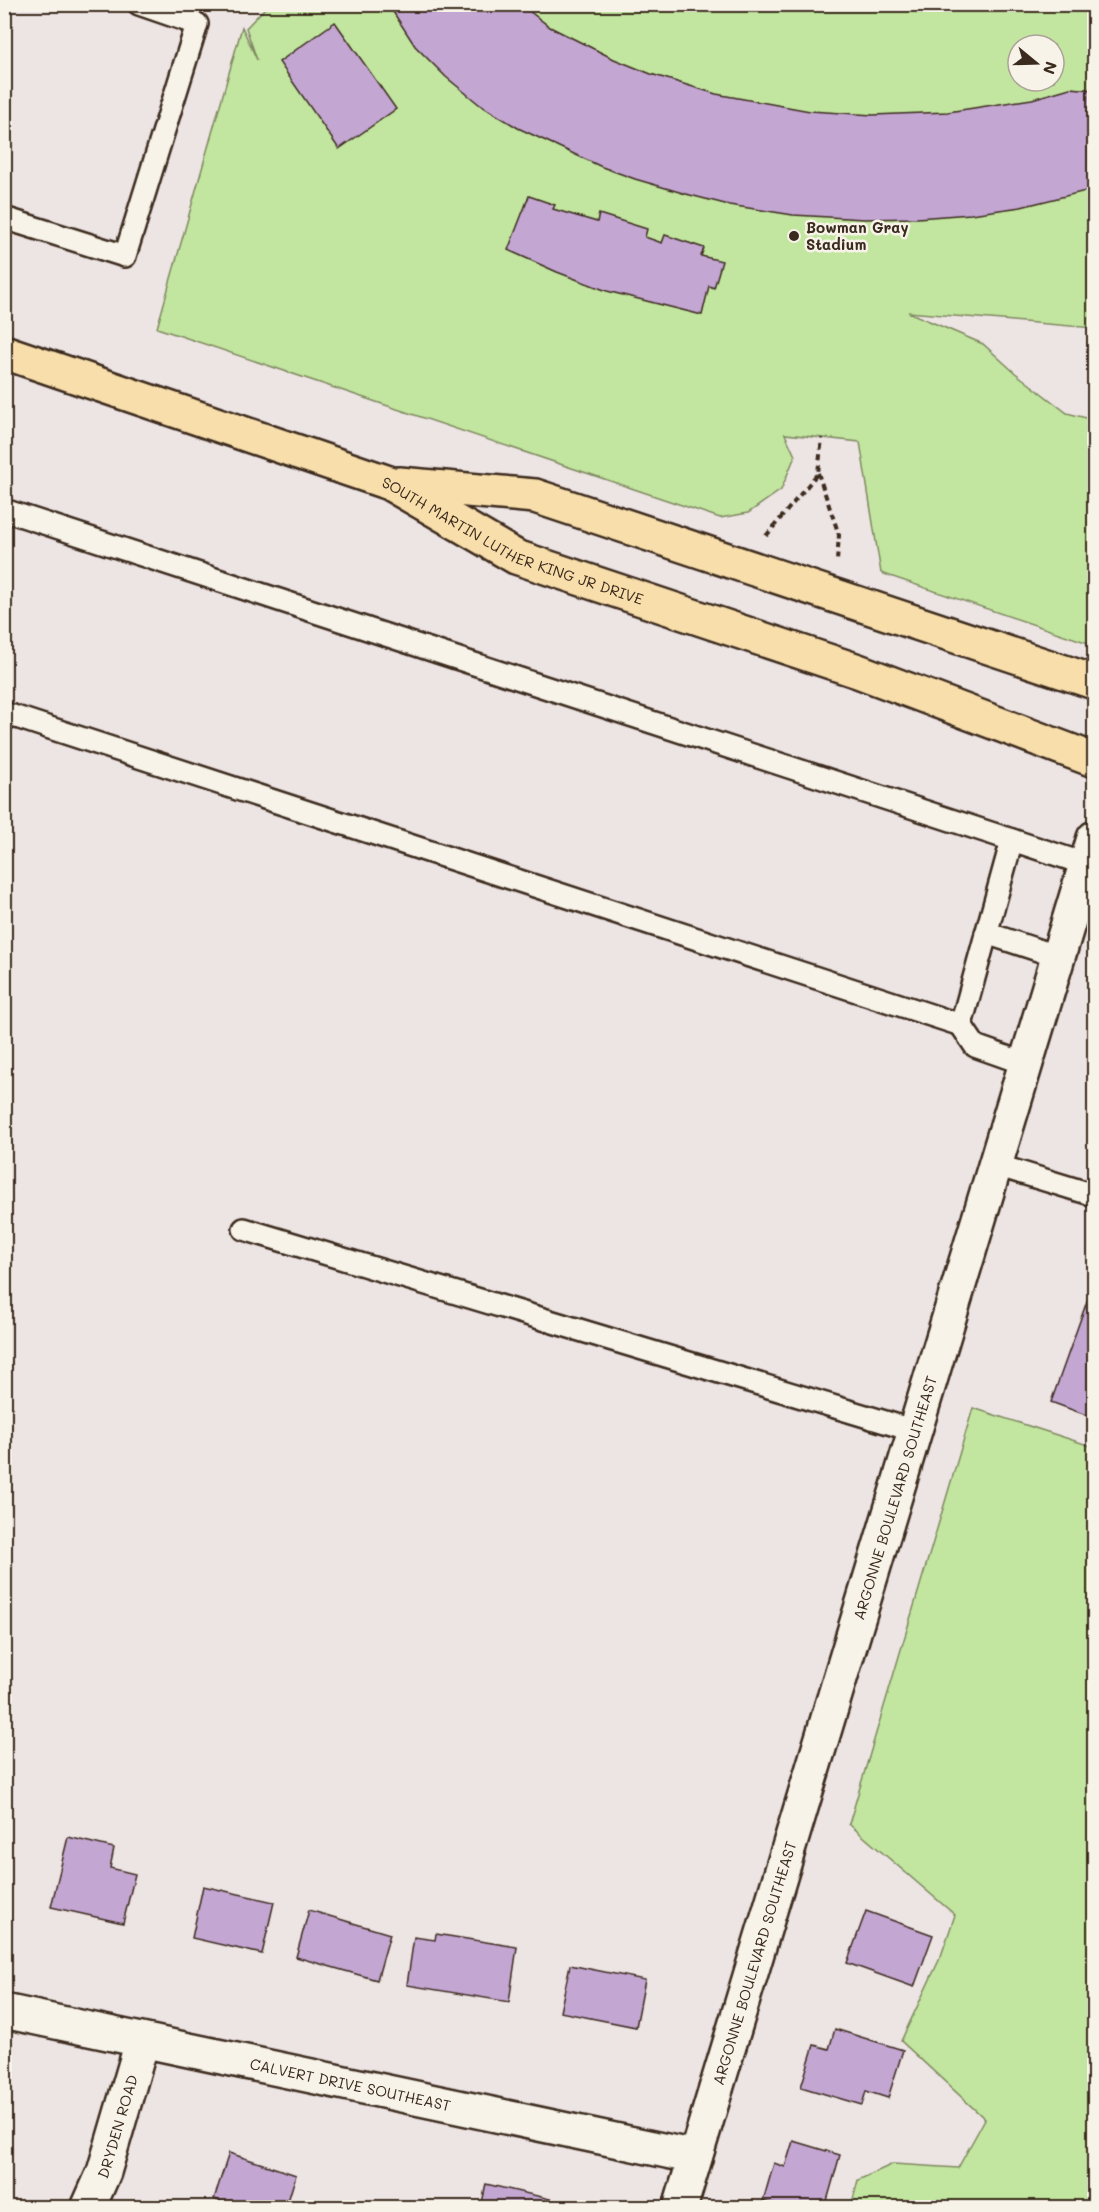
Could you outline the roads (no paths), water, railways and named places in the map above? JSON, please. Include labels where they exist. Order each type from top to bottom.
[{"type":"main road","points":[[4,352],[389,483]]},
{"type":"main road","name":"SOUTH MARTIN LUTHER KING JR DRIVE","points":[[389,483],[535,496],[1095,682]]},
{"type":"main road","name":"SOUTH MARTIN LUTHER KING JR DRIVE","points":[[389,483],[516,557],[858,671],[1095,760]]},
{"type":"street","name":"ARGONNE BOULEVARD SOUTHEAST","points":[[680,2208],[1026,1064],[1092,856]]},
{"type":"street","name":"CALVERT DRIVE SOUTHEAST","points":[[4,2011],[142,2042],[695,2157]]},
{"type":"street","name":"DRYDEN ROAD","points":[[88,2208],[104,2172],[142,2042]]},
{"type":"lane","points":[[4,218],[125,256],[196,24],[139,4]]},
{"type":"lane","points":[[4,510],[1012,840],[1092,856]]},
{"type":"lane","points":[[4,713],[961,1025],[975,1046],[1026,1064]]},
{"type":"lane","points":[[961,1025],[1012,840]]},
{"type":"lane","points":[[986,933],[1059,957]]},
{"type":"lane","points":[[996,1165],[1095,1195]]},
{"type":"lane","points":[[244,1228],[915,1431]]},
{"type":"place","name":"Bowman Gray Stadium","points":[[794,236]]}]
